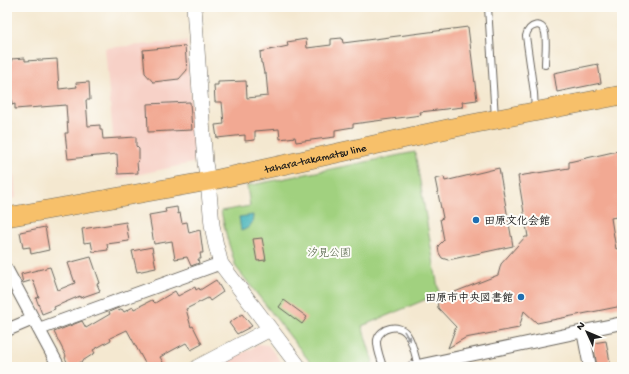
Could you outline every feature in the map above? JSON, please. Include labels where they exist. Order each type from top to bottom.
[{"type":"main road","name":"tahara-takamatsu line","points":[[7,217],[208,181],[495,119],[622,95]]},
{"type":"street","points":[[194,7],[205,163],[215,245],[221,264],[298,367]]},
{"type":"street","points":[[7,330],[36,324],[221,264]]},
{"type":"street","points":[[7,270],[59,367]]},
{"type":"street","points":[[415,366],[622,323]]},
{"type":"street","points":[[198,367],[270,329]]},
{"type":"street","points":[[583,331],[590,367]]},
{"type":"lane","points":[[488,7],[495,119]]},
{"type":"lane","points":[[535,112],[534,93],[526,36],[530,28],[538,25],[542,27],[545,33],[545,65]]},
{"type":"lane","points":[[383,367],[378,348],[378,339],[382,332],[387,328],[396,327],[403,329],[407,334],[415,366]]},
{"type":"shaded area","points":[[187,41],[195,158],[193,163],[117,179],[105,48]]},
{"type":"shaded area","points":[[7,164],[13,164],[16,198],[7,200]]},
{"type":"shaded area","points":[[260,344],[268,345],[285,367],[215,367]]},
{"type":"green space","name":"汐見公園","points":[[415,152],[439,294],[362,326],[373,362],[370,367],[314,367],[236,267],[221,211],[250,206],[247,186]]},
{"type":"water","points":[[253,215],[250,225],[241,231],[239,217]]},
{"type":"building","points":[[468,27],[477,100],[462,102],[463,107],[420,112],[421,115],[353,124],[353,127],[335,130],[335,137],[296,142],[295,137],[280,139],[279,129],[255,131],[255,140],[245,141],[245,135],[217,138],[215,125],[224,124],[222,102],[215,102],[214,85],[218,85],[218,82],[246,81],[247,98],[268,96],[266,73],[264,73],[261,63],[260,52],[288,46],[287,42],[306,39],[307,48],[331,45],[331,39],[342,38],[343,43]]},
{"type":"building","points":[[185,46],[187,70],[179,79],[153,82],[145,73],[143,50]]},
{"type":"building","points":[[25,58],[25,61],[57,59],[59,89],[77,87],[76,83],[89,82],[90,100],[86,100],[88,126],[100,125],[103,139],[136,137],[136,146],[139,149],[139,159],[137,162],[138,173],[118,174],[117,154],[68,159],[65,133],[68,133],[66,105],[15,109],[15,104],[12,105],[9,62],[12,62],[11,59]]},
{"type":"building","points":[[598,64],[601,83],[557,92],[554,73]]},
{"type":"building","points":[[190,102],[192,130],[148,132],[147,104]]},
{"type":"building","points":[[622,150],[622,216],[611,218],[616,249],[622,247],[622,306],[537,323],[524,311],[519,328],[465,338],[448,348],[456,327],[438,308],[437,299],[498,275],[501,264],[525,237],[528,237],[518,176],[569,168],[569,162]]},
{"type":"building","points":[[499,168],[513,246],[448,260],[442,258],[439,253],[438,246],[444,240],[440,219],[443,218],[435,179],[444,177],[445,181]]},
{"type":"building","points":[[177,207],[182,223],[187,222],[189,233],[200,230],[203,253],[200,253],[201,259],[198,259],[199,263],[191,266],[187,257],[175,259],[172,241],[154,244],[149,215],[166,212],[165,209]]},
{"type":"building","points":[[126,222],[129,241],[107,244],[108,250],[93,252],[91,242],[84,243],[82,229]]},
{"type":"building","points":[[45,227],[49,250],[31,254],[30,247],[23,248],[20,232]]},
{"type":"building","points":[[262,238],[266,260],[257,261],[253,239]]},
{"type":"building","points":[[152,247],[156,268],[137,272],[132,251]]},
{"type":"building","points":[[91,257],[100,283],[97,284],[100,291],[80,298],[80,296],[42,314],[36,298],[39,297],[33,280],[23,283],[21,274],[50,267],[58,290],[75,283],[68,263]]},
{"type":"building","points":[[216,280],[223,292],[210,301],[208,298],[186,309],[191,327],[193,326],[202,344],[191,350],[186,343],[160,357],[164,364],[158,367],[147,367],[127,330],[110,338],[111,340],[93,350],[95,353],[73,367],[70,367],[54,332],[82,321],[86,328],[110,314],[109,312],[118,308],[119,311],[122,309],[124,312],[152,300],[155,303],[175,291],[178,296],[195,287],[196,290],[199,288],[200,290]]},
{"type":"building","points":[[284,300],[307,317],[302,324],[279,307]]},
{"type":"building","points":[[242,314],[252,326],[237,334],[229,323]]},
{"type":"building","points":[[606,341],[611,367],[597,367],[593,343]]},
{"type":"place","name":"田原文化会館","points":[[476,220]]},
{"type":"place","name":"田原市中央図書館","points":[[521,297]]}]
